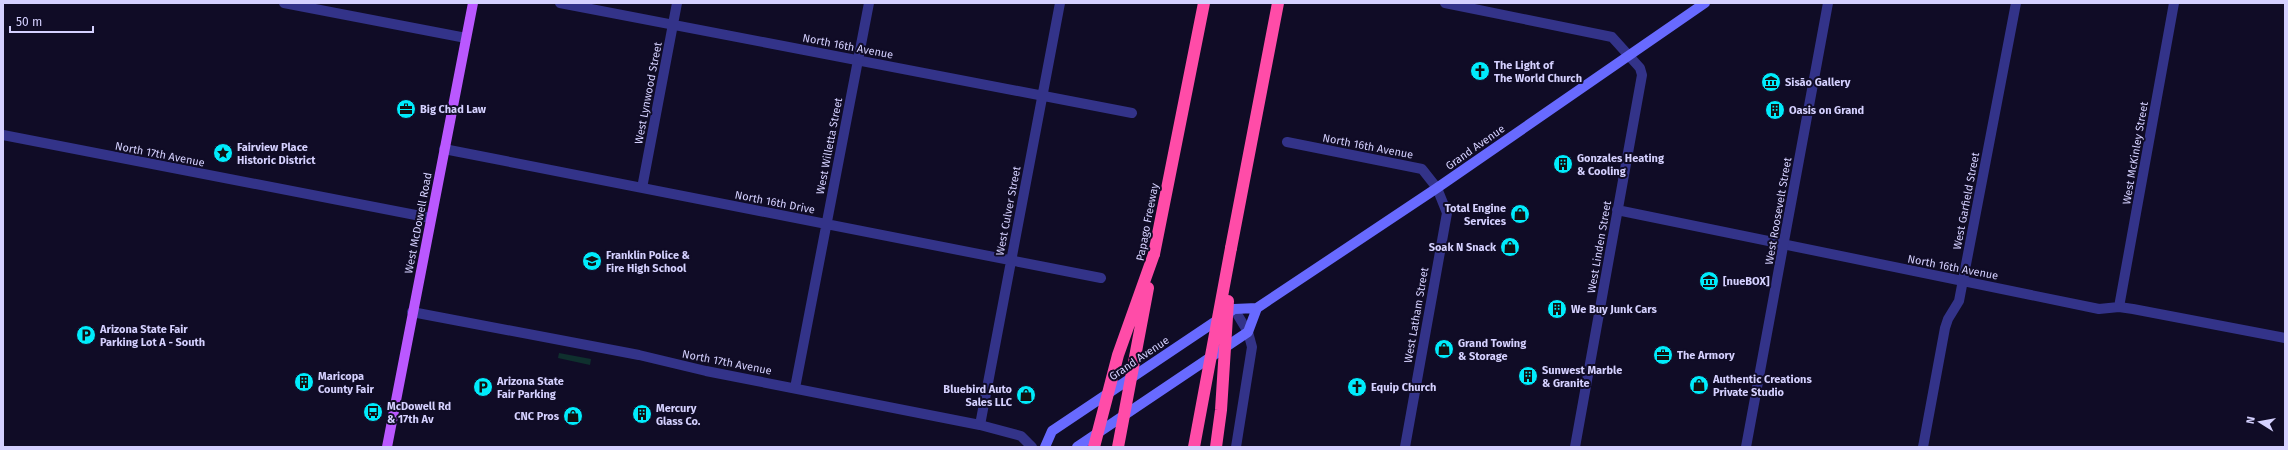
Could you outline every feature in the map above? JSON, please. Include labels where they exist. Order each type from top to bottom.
[{"type":"highway","name":"Papago Freeway","points":[[1118,447],[1154,254],[1204,3]]},
{"type":"highway","points":[[1194,447],[1278,3]]},
{"type":"highway","points":[[1216,447],[1221,410],[1231,248]]},
{"type":"highway","points":[[1094,447],[1118,355],[1154,254]]},
{"type":"main road","name":"West McDowell Road","points":[[386,447],[473,3]]},
{"type":"main road","name":"Grand Avenue","points":[[1257,308],[1437,188],[1706,3]]},
{"type":"main road","points":[[1077,447],[1248,332],[1257,308],[1234,309]]},
{"type":"main road","name":"Grand Avenue","points":[[1045,447],[1052,431],[1234,309]]},
{"type":"street","points":[[284,3],[466,38]]},
{"type":"street","name":"North 16th Avenue","points":[[560,3],[1132,113]]},
{"type":"street","name":"West Lynwood Street","points":[[642,188],[678,3]]},
{"type":"street","name":"West Willetta Street","points":[[795,388],[869,3]]},
{"type":"street","name":"West Culver Street","points":[[980,425],[1010,260],[1060,3]]},
{"type":"street","name":"West Linden Street","points":[[1445,3],[1485,7],[1612,37],[1630,54],[1640,68],[1642,75],[1575,447]]},
{"type":"street","name":"West Roosevelt Street","points":[[1746,447],[1828,3]]},
{"type":"street","name":"West Garfield Street","points":[[1923,447],[1945,328],[1948,319],[1959,301],[2016,3]]},
{"type":"street","name":"West McKinley Street","points":[[2119,307],[2174,3]]},
{"type":"street","name":"North 17th Avenue","points":[[3,135],[431,218]]},
{"type":"street","name":"North 16th Avenue","points":[[1287,142],[1422,170],[1437,188]]},
{"type":"street","name":"North 16th Drive","points":[[444,149],[1100,278]]},
{"type":"street","name":"West Latham Street","points":[[1405,447],[1446,214],[1437,188]]},
{"type":"street","name":"North 16th Avenue","points":[[1617,210],[2099,309],[2119,307],[2284,335]]},
{"type":"street","points":[[1234,309],[1248,332],[1252,347],[1236,447]]},
{"type":"street","name":"North 17th Avenue","points":[[412,312],[639,355],[706,371],[980,425],[1021,436],[1032,447]]},
{"type":"green space","points":[[559,353],[591,359],[590,365],[558,358]]},
{"type":"place","name":"The Light of The World Church","points":[[1480,71]]},
{"type":"place","name":"Sisāo Gallery","points":[[1771,82]]},
{"type":"place","name":"Big Chad Law","points":[[406,109]]},
{"type":"place","name":"Oasis on Grand","points":[[1775,110]]},
{"type":"place","name":"Fairview Place Historic District","points":[[223,153]]},
{"type":"place","name":"Gonzales Heating & Cooling","points":[[1563,164]]},
{"type":"place","name":"Total Engine Services","points":[[1520,214]]},
{"type":"place","name":"Soak N Snack","points":[[1510,247]]},
{"type":"place","name":"Franklin Police & Fire High School","points":[[592,261]]},
{"type":"place","name":"[nueBOX]","points":[[1709,281]]},
{"type":"place","name":"We Buy Junk Cars","points":[[1557,309]]},
{"type":"place","name":"Arizona State Fair Parking Lot A - South","points":[[86,335]]},
{"type":"place","name":"Grand Towing & Storage","points":[[1444,349]]},
{"type":"place","name":"The Armory","points":[[1663,355]]},
{"type":"place","name":"Sunwest Marble & Granite","points":[[1528,376]]},
{"type":"place","name":"Maricopa County Fair","points":[[304,382]]},
{"type":"place","name":"Authentic Creations Private Studio","points":[[1699,385]]},
{"type":"place","name":"Arizona State Fair Parking","points":[[483,387]]},
{"type":"place","name":"Equip Church","points":[[1357,387]]},
{"type":"place","name":"Bluebird Auto Sales LLC","points":[[1026,395]]},
{"type":"place","name":"McDowell Rd & 17th Av","points":[[373,412]]},
{"type":"place","name":"Mercury Glass Co.","points":[[642,414]]},
{"type":"place","name":"CNC Pros","points":[[573,416]]}]
